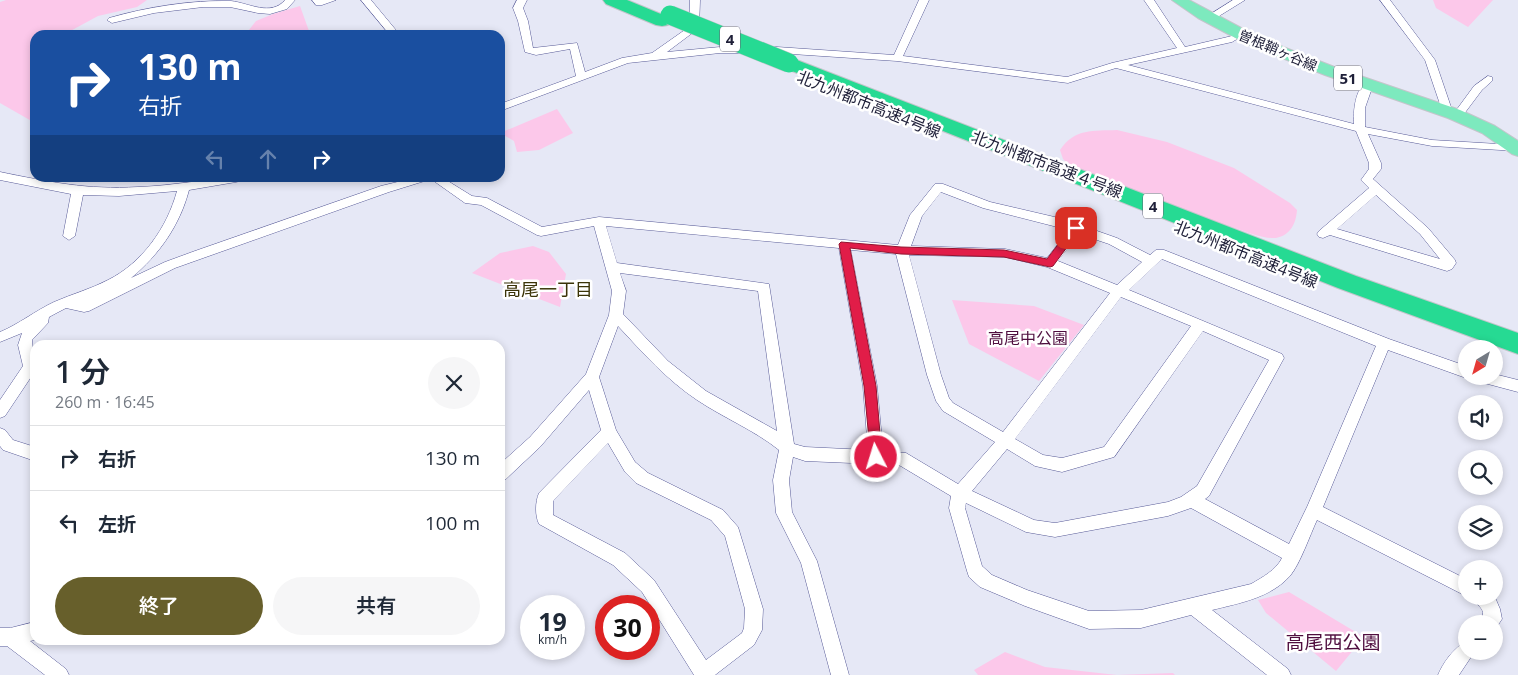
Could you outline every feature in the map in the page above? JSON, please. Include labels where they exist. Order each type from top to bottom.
[{"type":"highway","name":"北九州都市高速4号線","points":[[612,0],[666,18],[1332,288],[1468,340]]},
{"type":"highway","name":"4","points":[[634,0],[666,18]]},
{"type":"highway","name":"北九州都市高速４号線","points":[[785,66],[1347,282],[1518,344]]},
{"type":"highway","name":"北九州都市高速4号線","points":[[1503,353],[1518,358]]},
{"type":"main road","name":"曽根鞘ヶ谷線","points":[[1179,0],[1208,19],[1264,46],[1299,61],[1453,114],[1483,128],[1516,149]]},
{"type":"street","points":[[112,20],[127,15],[230,4],[267,12],[279,9],[289,3],[290,0]]},
{"type":"street","points":[[317,0],[318,3],[331,0]]},
{"type":"street","points":[[366,0],[391,30]]},
{"type":"street","points":[[522,0],[518,8],[523,22],[528,50],[536,52],[574,45],[581,76]]},
{"type":"street","points":[[655,56],[694,28],[694,0]]},
{"type":"street","points":[[897,58],[924,0]]},
{"type":"street","points":[[1149,0],[1182,50]]},
{"type":"street","points":[[1208,19],[1240,0]]},
{"type":"street","points":[[1385,0],[1430,60],[1453,114],[1488,79]]},
{"type":"street","points":[[505,106],[626,60],[720,50],[777,50],[897,58],[1068,80],[1116,65],[1232,39]]},
{"type":"street","points":[[1116,65],[1360,129],[1432,143],[1516,149]]},
{"type":"street","points":[[1368,85],[1359,104],[1360,129],[1375,163],[1375,169],[1366,180],[1424,231],[1450,263],[1447,266],[1325,232],[1376,190]]},
{"type":"street","points":[[0,176],[30,182]]},
{"type":"street","points":[[31,182],[78,191],[132,193],[184,188],[215,182]]},
{"type":"street","points":[[0,412],[30,367],[23,346],[24,338],[59,306],[84,307],[170,265],[385,189],[411,182]]},
{"type":"street","points":[[442,182],[469,200],[483,201],[541,232],[600,221],[901,250],[1004,253],[1050,263],[1200,324],[1277,358],[1203,491],[1192,500],[1186,504],[1168,508],[1056,530],[1032,527],[960,493],[901,458],[805,454],[788,448],[770,434],[701,395],[663,365],[616,315]]},
{"type":"street","points":[[901,250],[906,243],[916,215],[939,187],[987,205],[1059,222],[1113,241],[1152,262]]},
{"type":"street","points":[[0,337],[59,306],[116,282],[143,262],[169,226],[182,201],[184,188]]},
{"type":"street","points":[[69,236],[78,191]]},
{"type":"street","points":[[505,469],[535,442],[592,377],[616,315],[619,291],[600,221]]},
{"type":"street","points":[[1050,263],[1076,228]]},
{"type":"street","points":[[844,244],[870,386],[876,457]]},
{"type":"street","points":[[901,250],[934,375],[943,401],[1004,441],[1040,461],[1062,465],[1109,452],[1200,324]]},
{"type":"street","points":[[1384,343],[1314,510],[1285,569],[1273,580],[1254,591],[1141,620],[1089,620],[1025,598],[986,581],[975,571],[957,508],[960,493],[1004,441],[1119,291],[1160,253],[1384,343],[1458,369]]},
{"type":"street","points":[[613,267],[764,286],[788,448],[781,480],[784,513],[809,561],[840,675]]},
{"type":"street","points":[[592,377],[609,432],[630,467],[642,478],[718,515],[732,532],[754,609],[754,630],[748,639],[704,674],[648,586],[619,559],[545,519],[545,498],[609,432]]},
{"type":"street","points":[[1503,382],[1518,386]]},
{"type":"street","points":[[0,434],[8,445],[30,452]]},
{"type":"street","points":[[1192,500],[1291,554]]},
{"type":"street","points":[[1314,510],[1458,584]]},
{"type":"street","points":[[1195,607],[1282,675]]},
{"type":"street","points":[[5,637],[30,632]]},
{"type":"street","points":[[5,637],[60,675]]},
{"type":"street","points":[[1447,675],[1459,660]]},
{"type":"green space","points":[[6,0],[147,0],[137,7],[98,16],[72,30],[30,30],[30,120],[0,103],[0,2]]},
{"type":"green space","points":[[1433,0],[1493,0],[1468,27],[1436,8]]},
{"type":"green space","points":[[300,6],[309,30],[249,30],[256,21]]},
{"type":"green space","points":[[557,109],[573,133],[539,150],[517,152],[514,141],[505,136],[505,131]]},
{"type":"green space","points":[[1117,130],[1167,142],[1234,168],[1290,203],[1297,210],[1292,228],[1276,238],[1255,235],[1112,184],[1072,168],[1063,159],[1060,150],[1078,134],[1092,131]]},
{"type":"green space","points":[[533,246],[549,252],[566,274],[560,307],[472,273],[500,253]]},
{"type":"green space","name":"高尾中公園","points":[[952,300],[1034,306],[1084,325],[1039,381],[969,344]]},
{"type":"green space","name":"高尾西公園","points":[[1289,592],[1364,637],[1336,671],[1266,613],[1258,600]]},
{"type":"green space","points":[[1005,652],[1045,667],[1117,675],[978,675],[974,670]]},
{"type":"green space","points":[[1173,673],[1175,675],[1117,675]]},
{"type":"district","name":"高尾一丁目","points":[[548,289]]},
{"type":"route","points":[[876,457],[870,386],[844,244],[901,250],[1004,253],[1050,263],[1076,228]]}]
